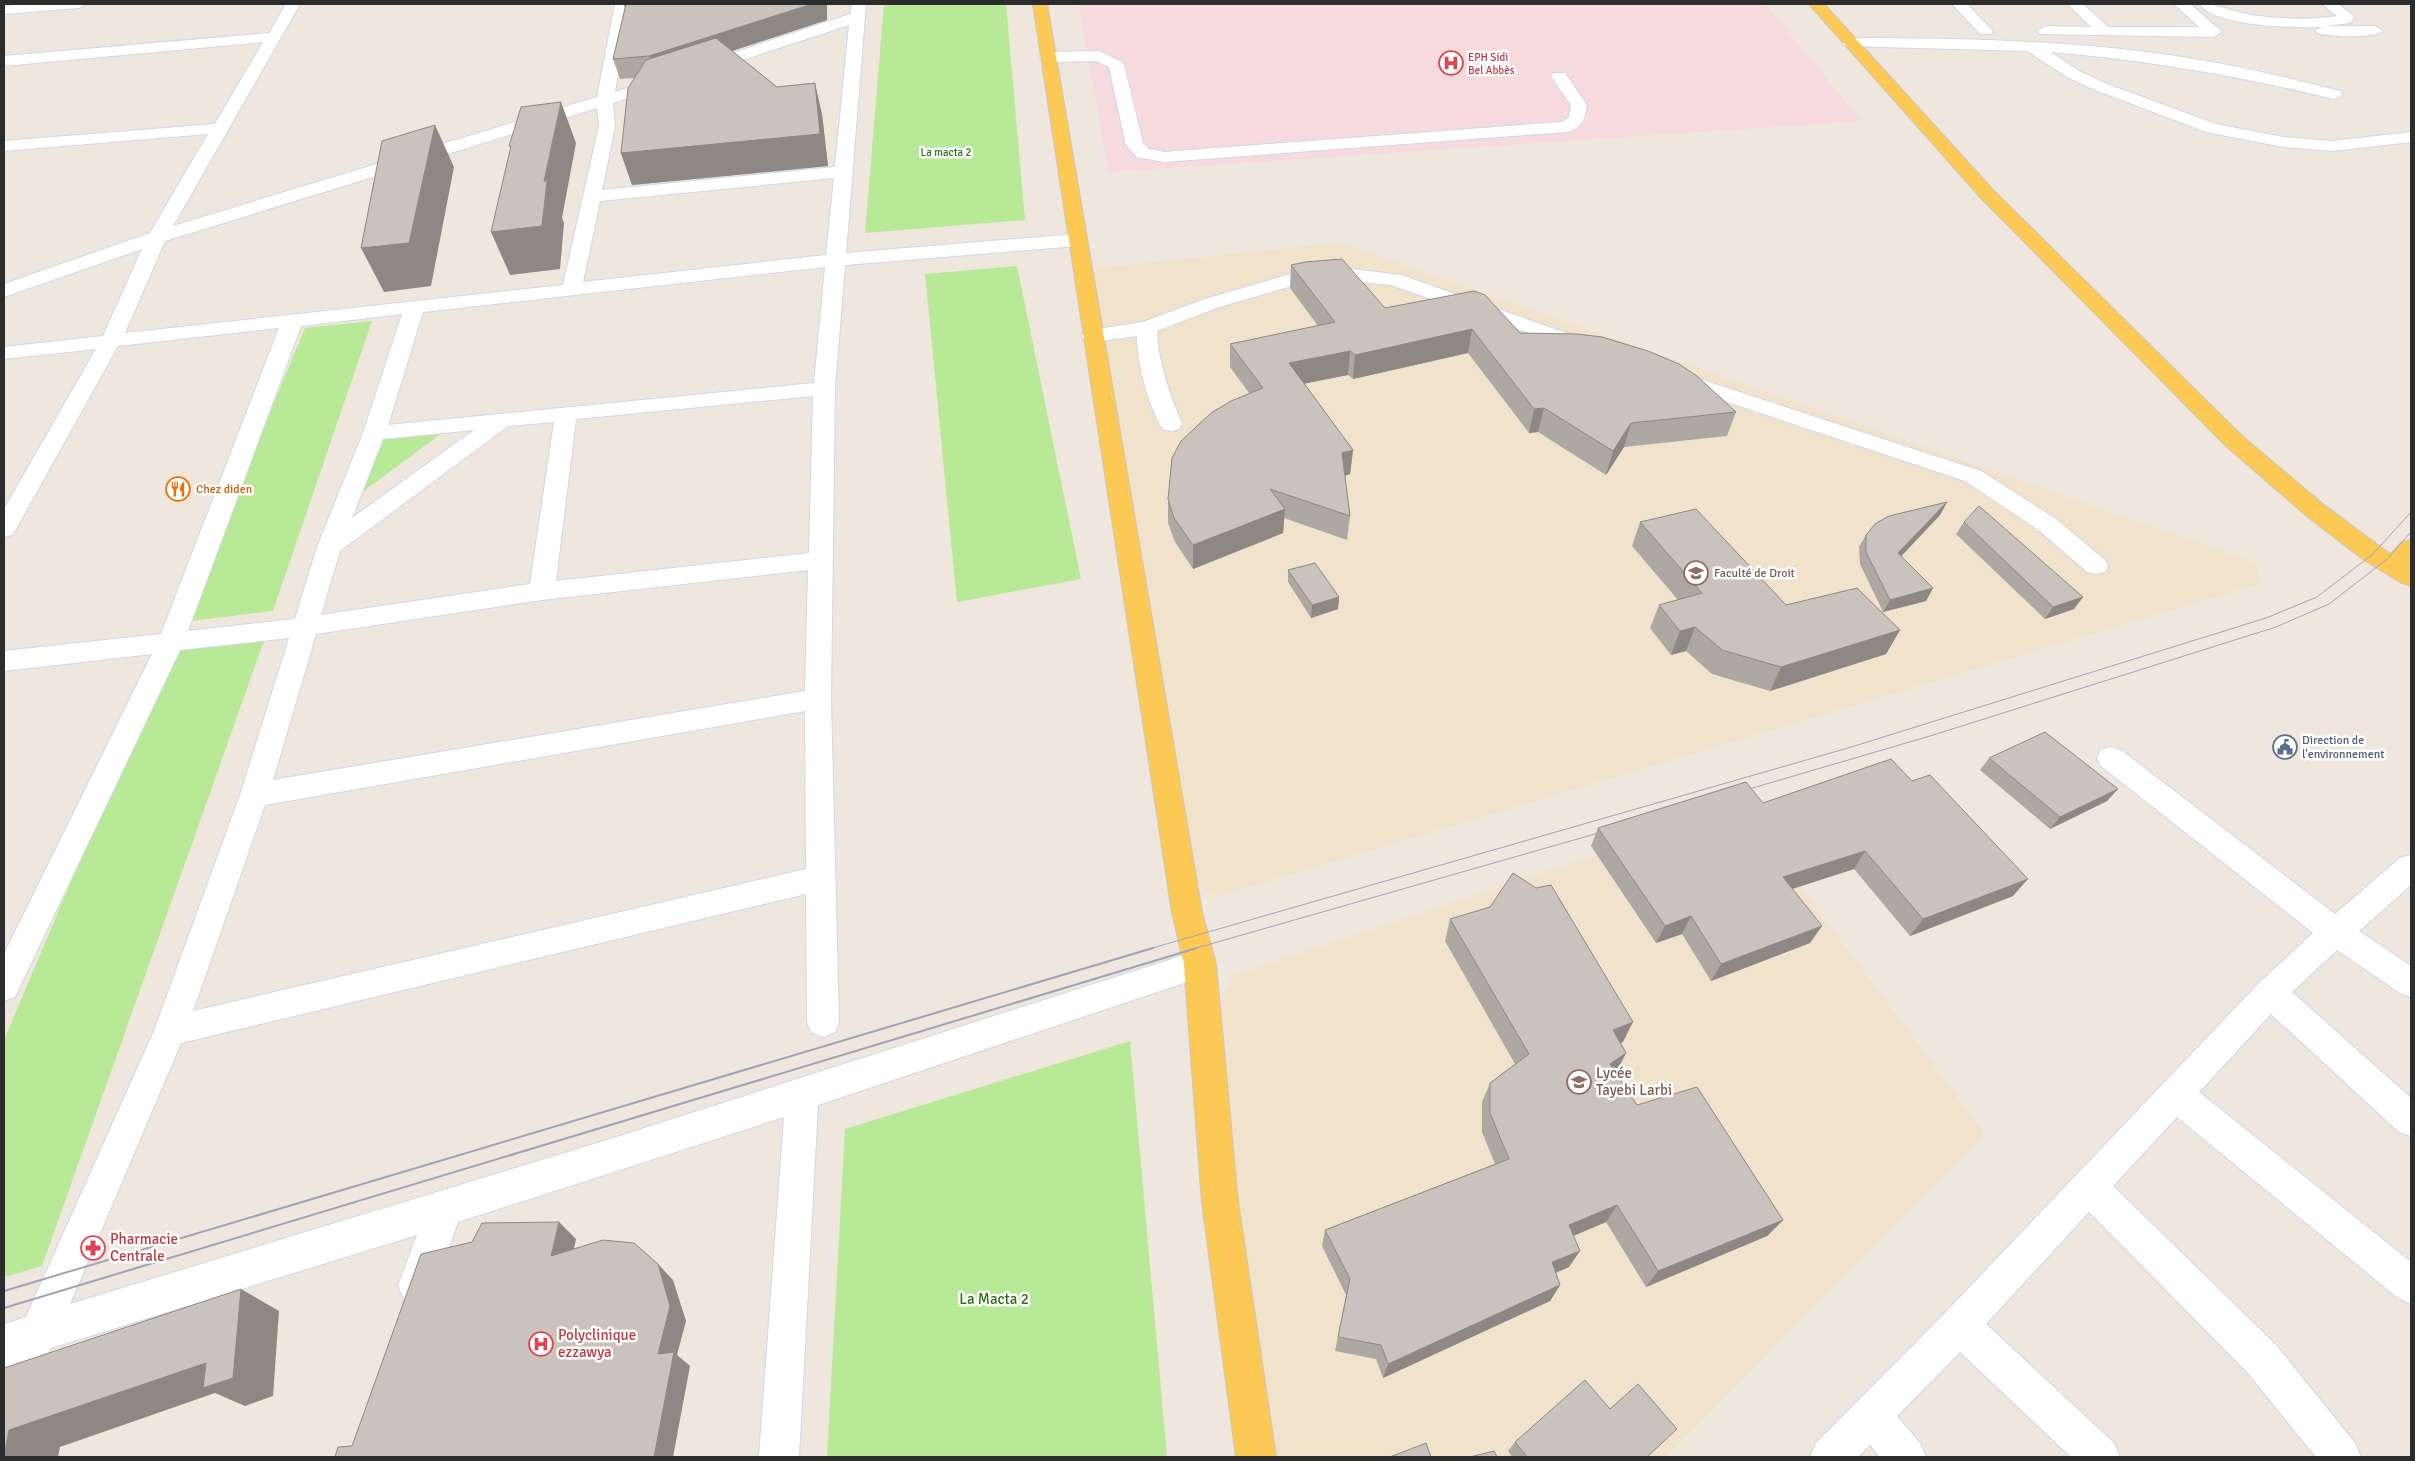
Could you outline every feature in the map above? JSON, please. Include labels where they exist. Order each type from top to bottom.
[{"type":"main road","points":[[1040,4],[1092,336],[1187,912],[1200,964],[1220,1202],[1256,1457]]},
{"type":"main road","points":[[1816,4],[1987,194],[2234,441],[2316,511],[2373,554],[2402,571],[2411,548]]},
{"type":"street","points":[[4,10],[79,4]]},
{"type":"street","points":[[4,529],[111,340],[157,237],[222,128],[272,37],[293,4]]},
{"type":"street","points":[[572,288],[607,126],[605,100],[622,4]]},
{"type":"street","points":[[1959,4],[1985,31]]},
{"type":"street","points":[[2075,4],[2105,32]]},
{"type":"street","points":[[2181,4],[2214,32]]},
{"type":"street","points":[[2207,4],[2220,13],[2246,20],[2345,20],[2347,17],[2329,4]]},
{"type":"street","points":[[4,291],[157,237],[685,74],[858,10],[824,388],[818,699],[823,1022]]},
{"type":"street","points":[[1836,28],[2105,32],[2375,31]]},
{"type":"street","points":[[7,68],[22,59],[272,37]]},
{"type":"street","points":[[1850,43],[1936,42],[2030,47],[2198,63],[2276,78],[2334,94]]},
{"type":"street","points":[[2030,47],[2084,79],[2212,128],[2283,142],[2333,146],[2411,138]]},
{"type":"street","points":[[1048,57],[1099,56],[1116,65],[1135,145],[1143,153],[1164,156],[1567,127],[1577,119],[1579,105],[1559,76]]},
{"type":"street","points":[[4,146],[222,128]]},
{"type":"street","points":[[592,196],[843,172]]},
{"type":"street","points":[[4,353],[293,319],[836,260],[1077,240]]},
{"type":"street","points":[[1092,336],[1147,328],[1212,303],[1301,277],[1343,274],[1394,279],[1602,352]]},
{"type":"street","points":[[4,1390],[21,1338],[170,1031],[254,795],[303,626],[329,546],[374,433],[415,307]]},
{"type":"street","points":[[4,987],[171,640],[293,319]]},
{"type":"street","points":[[1147,328],[1146,347],[1150,370],[1171,424]]},
{"type":"street","points":[[1655,371],[1790,413],[1973,476],[2048,525],[2096,566]]},
{"type":"street","points":[[374,433],[824,388]]},
{"type":"street","points":[[542,591],[566,414]]},
{"type":"street","points":[[329,546],[501,420]]},
{"type":"street","points":[[4,661],[303,626],[542,591],[821,560]]},
{"type":"street","points":[[254,795],[818,699]]},
{"type":"street","points":[[2111,758],[2336,933],[2411,983]]},
{"type":"street","points":[[1830,1457],[1959,1325],[2270,993],[2307,957],[2411,867]]},
{"type":"street","points":[[170,1031],[821,878]]},
{"type":"street","points":[[21,1338],[445,1209],[802,1096],[1200,964]]},
{"type":"street","points":[[2270,993],[2411,1120]]},
{"type":"street","points":[[2175,1094],[2411,1285]]},
{"type":"street","points":[[779,1457],[802,1096]]},
{"type":"street","points":[[2089,1187],[2262,1359],[2341,1457]]},
{"type":"street","points":[[405,1320],[445,1209]]},
{"type":"street","points":[[1959,1325],[2100,1457]]},
{"type":"street","points":[[1871,1416],[1906,1457]]},
{"type":"shaded area","name":"EPH Sidi Bel Abbès","points":[[1078,4],[1765,4],[1861,121],[1109,172]]},
{"type":"shaded area","name":"Faculté de Droit","points":[[1327,244],[1346,245],[2256,563],[2259,584],[1215,897],[1182,878],[1088,277],[1099,268]]},
{"type":"shaded area","name":"Lycée Tayebi Larbi","points":[[1741,807],[1984,1133],[1667,1457],[1272,1457],[1204,1032],[1234,975]]},
{"type":"green space","name":"La macta 2","points":[[884,4],[1006,4],[1025,220],[865,233]]},
{"type":"green space","points":[[1017,266],[1081,579],[957,602],[925,274]]},
{"type":"green space","points":[[372,321],[273,611],[183,622],[305,328]]},
{"type":"green space","points":[[442,433],[361,493],[376,440]]},
{"type":"green space","points":[[265,638],[42,1266],[4,1277],[4,1040],[168,652]]},
{"type":"green space","name":"La Macta 2","points":[[1130,1041],[1167,1457],[827,1457],[845,1129]]},
{"type":"building","points":[[626,4],[812,4],[649,56],[613,59]]},
{"type":"building","points":[[716,38],[777,87],[815,83],[820,134],[621,153],[628,88],[646,60]]},
{"type":"building","points":[[561,102],[544,181],[547,181],[542,226],[491,232],[511,146],[509,146],[521,107]]},
{"type":"building","points":[[435,125],[409,243],[361,248],[382,141]]},
{"type":"building","points":[[1342,259],[1385,308],[1474,291],[1485,295],[1520,333],[1577,334],[1602,337],[1648,351],[1679,364],[1697,376],[1736,412],[1631,423],[1613,451],[1544,408],[1534,409],[1472,329],[1355,355],[1350,351],[1289,363],[1353,450],[1342,453],[1350,516],[1270,489],[1285,509],[1193,545],[1174,518],[1168,499],[1172,458],[1181,441],[1211,413],[1231,401],[1263,388],[1230,344],[1335,322],[1291,265]]},
{"type":"building","points":[[1947,502],[1898,553],[1933,588],[1890,600],[1866,552],[1866,535],[1875,524],[1889,516]]},
{"type":"building","points":[[1979,506],[2083,597],[2053,607],[1964,522]]},
{"type":"building","points":[[1696,509],[1786,605],[1857,588],[1900,630],[1781,667],[1722,650],[1695,627],[1680,631],[1659,605],[1702,593],[1640,522]]},
{"type":"building","points":[[1315,563],[1339,597],[1312,605],[1288,570]]},
{"type":"building","points":[[2045,732],[2118,789],[2060,817],[1989,758]]},
{"type":"building","points":[[1891,759],[1912,781],[1930,775],[2028,879],[1923,919],[1865,851],[1783,877],[1822,926],[1721,964],[1691,916],[1665,926],[1598,828],[1746,782],[1763,803]]},
{"type":"building","points":[[1513,873],[1536,888],[1551,885],[1633,1022],[1613,1030],[1626,1053],[1610,1064],[1637,1105],[1697,1087],[1783,1220],[1658,1271],[1617,1205],[1569,1225],[1580,1251],[1552,1262],[1560,1285],[1388,1364],[1381,1345],[1338,1337],[1350,1279],[1325,1230],[1509,1159],[1490,1113],[1490,1083],[1529,1054],[1450,919],[1490,907]]},
{"type":"building","name":"Polyclinique ezzawya","points":[[559,1222],[551,1256],[603,1240],[634,1243],[658,1264],[670,1306],[658,1354],[674,1352],[654,1457],[335,1457],[338,1447],[352,1446],[421,1254],[472,1242],[482,1223]]},
{"type":"building","points":[[241,1289],[233,1378],[203,1388],[206,1363],[9,1430],[4,1456],[4,1368]]},
{"type":"building","points":[[1585,1380],[1610,1409],[1638,1384],[1677,1429],[1647,1457],[1527,1457],[1515,1442]]},
{"type":"building","points":[[1426,1443],[1431,1457],[1390,1457]]},
{"type":"building","points":[[1494,1451],[1497,1457],[1470,1457]]},
{"type":"tram line","points":[[1149,949],[1848,748],[2266,618],[2317,597],[2373,554],[2411,512]]},
{"type":"tram line","points":[[1739,792],[1930,736],[2276,627],[2329,604],[2386,560],[2411,532]]},
{"type":"tram line","points":[[1193,949],[1609,830]]},
{"type":"tram line","points":[[4,1291],[1153,948]]},
{"type":"tram line","points":[[4,1308],[1197,948]]},
{"type":"place","name":"EPH Sidi Bel Abbès","points":[[1451,63]]},
{"type":"place","name":"Chez diden","points":[[178,489]]},
{"type":"place","name":"Faculté de Droit","points":[[1696,573]]},
{"type":"place","name":"Direction de l'environnement","points":[[2285,747]]},
{"type":"place","name":"Lycée Tayebi Larbi","points":[[1579,1082]]},
{"type":"place","name":"Pharmacie Centrale","points":[[93,1248]]},
{"type":"place","name":"Polyclinique ezzawya","points":[[541,1344]]}]
